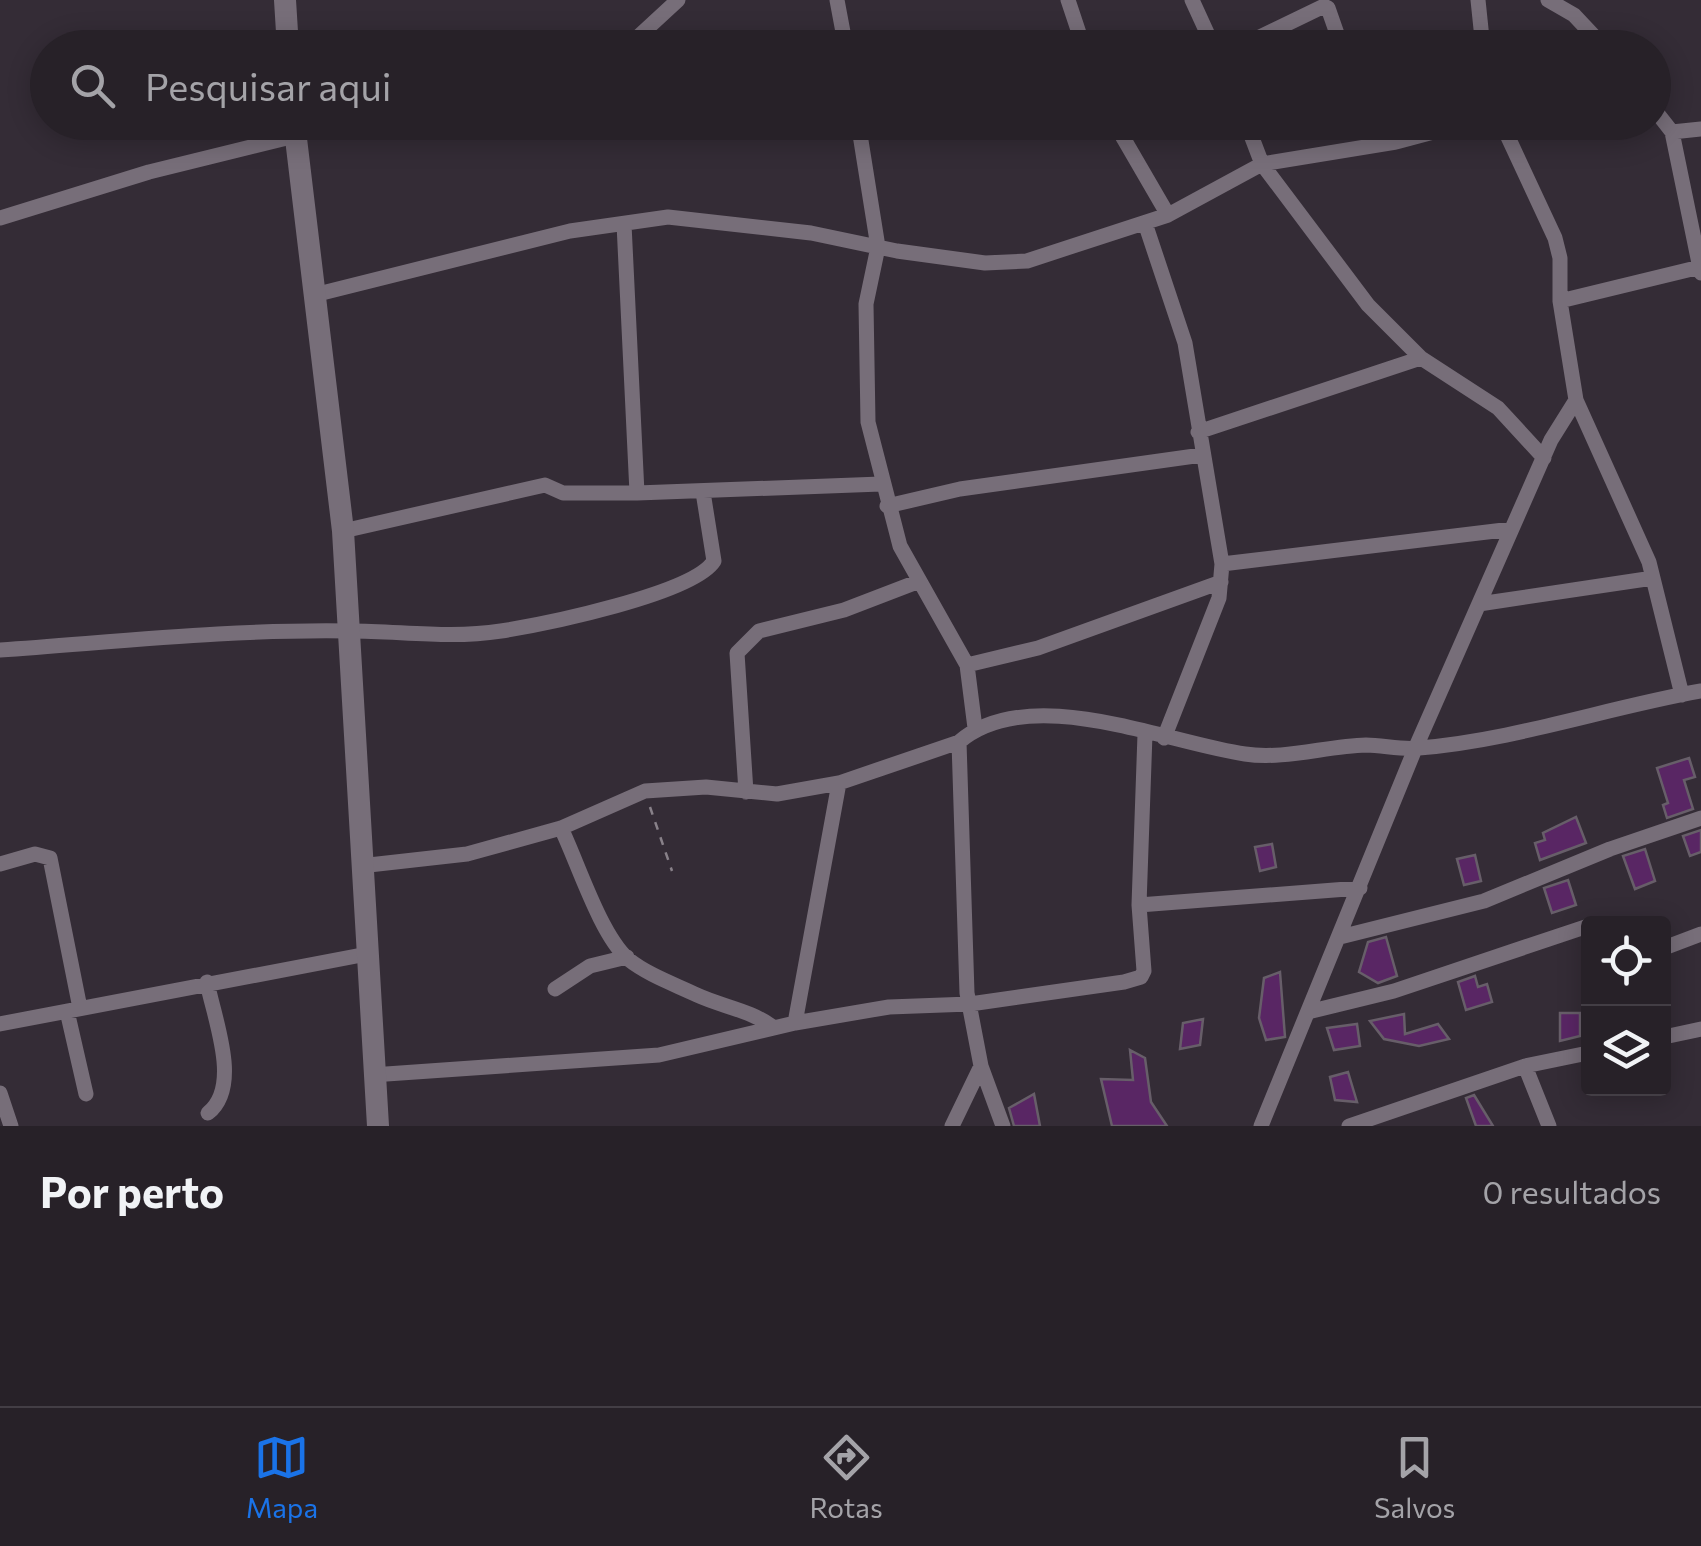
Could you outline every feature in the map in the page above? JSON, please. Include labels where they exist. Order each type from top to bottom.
[{"type":"street","points":[[285,0],[287,30]]},
{"type":"street","points":[[646,30],[678,0]]},
{"type":"street","points":[[837,0],[843,30]]},
{"type":"street","points":[[1068,0],[1078,30]]},
{"type":"street","points":[[1192,0],[1206,30]]},
{"type":"street","points":[[1478,0],[1481,30]]},
{"type":"street","points":[[1548,0],[1574,15],[1589,30]]},
{"type":"street","points":[[1275,30],[1324,6],[1336,30]]},
{"type":"street","points":[[1560,302],[1700,270],[1672,132],[1701,129]]},
{"type":"street","points":[[0,218],[257,140]]},
{"type":"street","points":[[295,140],[344,531],[360,866],[378,1126]]},
{"type":"street","points":[[861,140],[878,246],[866,304],[868,422],[887,506],[917,582],[968,666],[975,728]]},
{"type":"street","points":[[1124,140],[1168,215]]},
{"type":"street","points":[[1253,140],[1262,164],[1368,306],[1421,358],[1498,408],[1544,458]]},
{"type":"street","points":[[314,296],[570,231],[668,217],[738,222],[985,262],[1027,260],[1168,215],[1262,164],[1404,140]]},
{"type":"street","points":[[1509,140],[1555,238],[1560,258],[1560,302],[1576,400],[1653,578],[1682,694]]},
{"type":"street","points":[[1146,223],[1185,343],[1222,564],[1195,666],[1164,738]]},
{"type":"street","points":[[624,224],[636,494]]},
{"type":"street","points":[[1198,432],[1421,358]]},
{"type":"street","points":[[1261,1126],[1312,1011],[1414,749],[1544,458],[1576,400]]},
{"type":"street","points":[[887,506],[960,489],[1202,456]]},
{"type":"street","points":[[344,531],[545,485],[564,493],[636,494],[881,484]]},
{"type":"street","points":[[0,650],[350,630],[436,636],[500,632],[621,604],[706,574],[714,561],[703,492]]},
{"type":"street","points":[[1222,564],[1512,528]]},
{"type":"street","points":[[1479,604],[1653,578]]},
{"type":"street","points":[[746,792],[737,652],[743,642],[759,631],[844,610],[917,582]]},
{"type":"street","points":[[968,666],[1038,648],[1220,582]]},
{"type":"street","points":[[360,866],[467,854],[562,828],[645,792],[706,787],[777,794],[839,783],[959,742],[975,728],[1054,715],[1250,755],[1366,745],[1414,749],[1546,727],[1701,691]]},
{"type":"street","points":[[372,1075],[659,1055],[796,1023],[889,1007],[970,1004],[1141,976],[1139,905],[1145,734]]},
{"type":"street","points":[[959,742],[970,1004],[982,1066],[1004,1126]]},
{"type":"street","points":[[796,1023],[839,783]]},
{"type":"street","points":[[1340,938],[1484,901],[1610,849],[1701,818]]},
{"type":"street","points":[[562,828],[610,934],[626,958],[715,1003],[753,1013],[774,1028]]},
{"type":"street","points":[[0,864],[35,854],[50,858],[86,1094]]},
{"type":"street","points":[[1139,905],[1360,888]]},
{"type":"street","points":[[1312,1011],[1394,991],[1581,928]]},
{"type":"street","points":[[1671,945],[1701,934]]},
{"type":"street","points":[[0,1024],[367,954]]},
{"type":"street","points":[[555,990],[590,966],[626,958]]},
{"type":"street","points":[[207,982],[226,1088],[219,1105],[208,1114]]},
{"type":"street","points":[[1671,1035],[1701,1029]]},
{"type":"street","points":[[1349,1126],[1525,1066],[1581,1054]]},
{"type":"street","points":[[952,1126],[982,1066]]},
{"type":"street","points":[[1525,1066],[1549,1126]]},
{"type":"street","points":[[0,1094],[11,1126]]},
{"type":"path","points":[[645,792],[672,871]]},
{"type":"building","points":[[1689,758],[1695,777],[1684,780],[1693,809],[1667,818],[1663,805],[1668,803],[1657,768]]},
{"type":"building","points":[[1576,817],[1586,843],[1540,860],[1535,843],[1545,840],[1543,833]]},
{"type":"building","points":[[1701,830],[1701,852],[1690,856],[1683,836]]},
{"type":"building","points":[[1272,844],[1276,867],[1260,871],[1255,847]]},
{"type":"building","points":[[1645,849],[1655,881],[1635,889],[1623,856]]},
{"type":"building","points":[[1475,855],[1481,881],[1464,885],[1457,859]]},
{"type":"building","points":[[1568,880],[1576,905],[1552,913],[1544,888]]},
{"type":"building","points":[[1386,937],[1397,976],[1378,983],[1359,972],[1368,942]]},
{"type":"building","points":[[1280,972],[1285,1037],[1266,1040],[1259,1018],[1264,978]]},
{"type":"building","points":[[1475,976],[1478,987],[1487,984],[1492,1002],[1466,1010],[1458,982]]},
{"type":"building","points":[[1560,1013],[1580,1013],[1580,1036],[1560,1041]]},
{"type":"building","points":[[1404,1014],[1405,1034],[1438,1024],[1449,1039],[1419,1046],[1384,1039],[1370,1021]]},
{"type":"building","points":[[1203,1019],[1200,1045],[1180,1049],[1183,1023]]},
{"type":"building","points":[[1357,1024],[1360,1046],[1334,1050],[1327,1028]]},
{"type":"building","points":[[1130,1050],[1145,1058],[1151,1102],[1167,1126],[1112,1126],[1101,1079],[1133,1080]]},
{"type":"building","points":[[1348,1072],[1357,1102],[1335,1100],[1330,1077]]},
{"type":"building","points":[[1034,1094],[1040,1126],[1014,1126],[1009,1108]]},
{"type":"building","points":[[1474,1095],[1493,1126],[1476,1126],[1466,1098]]}]
